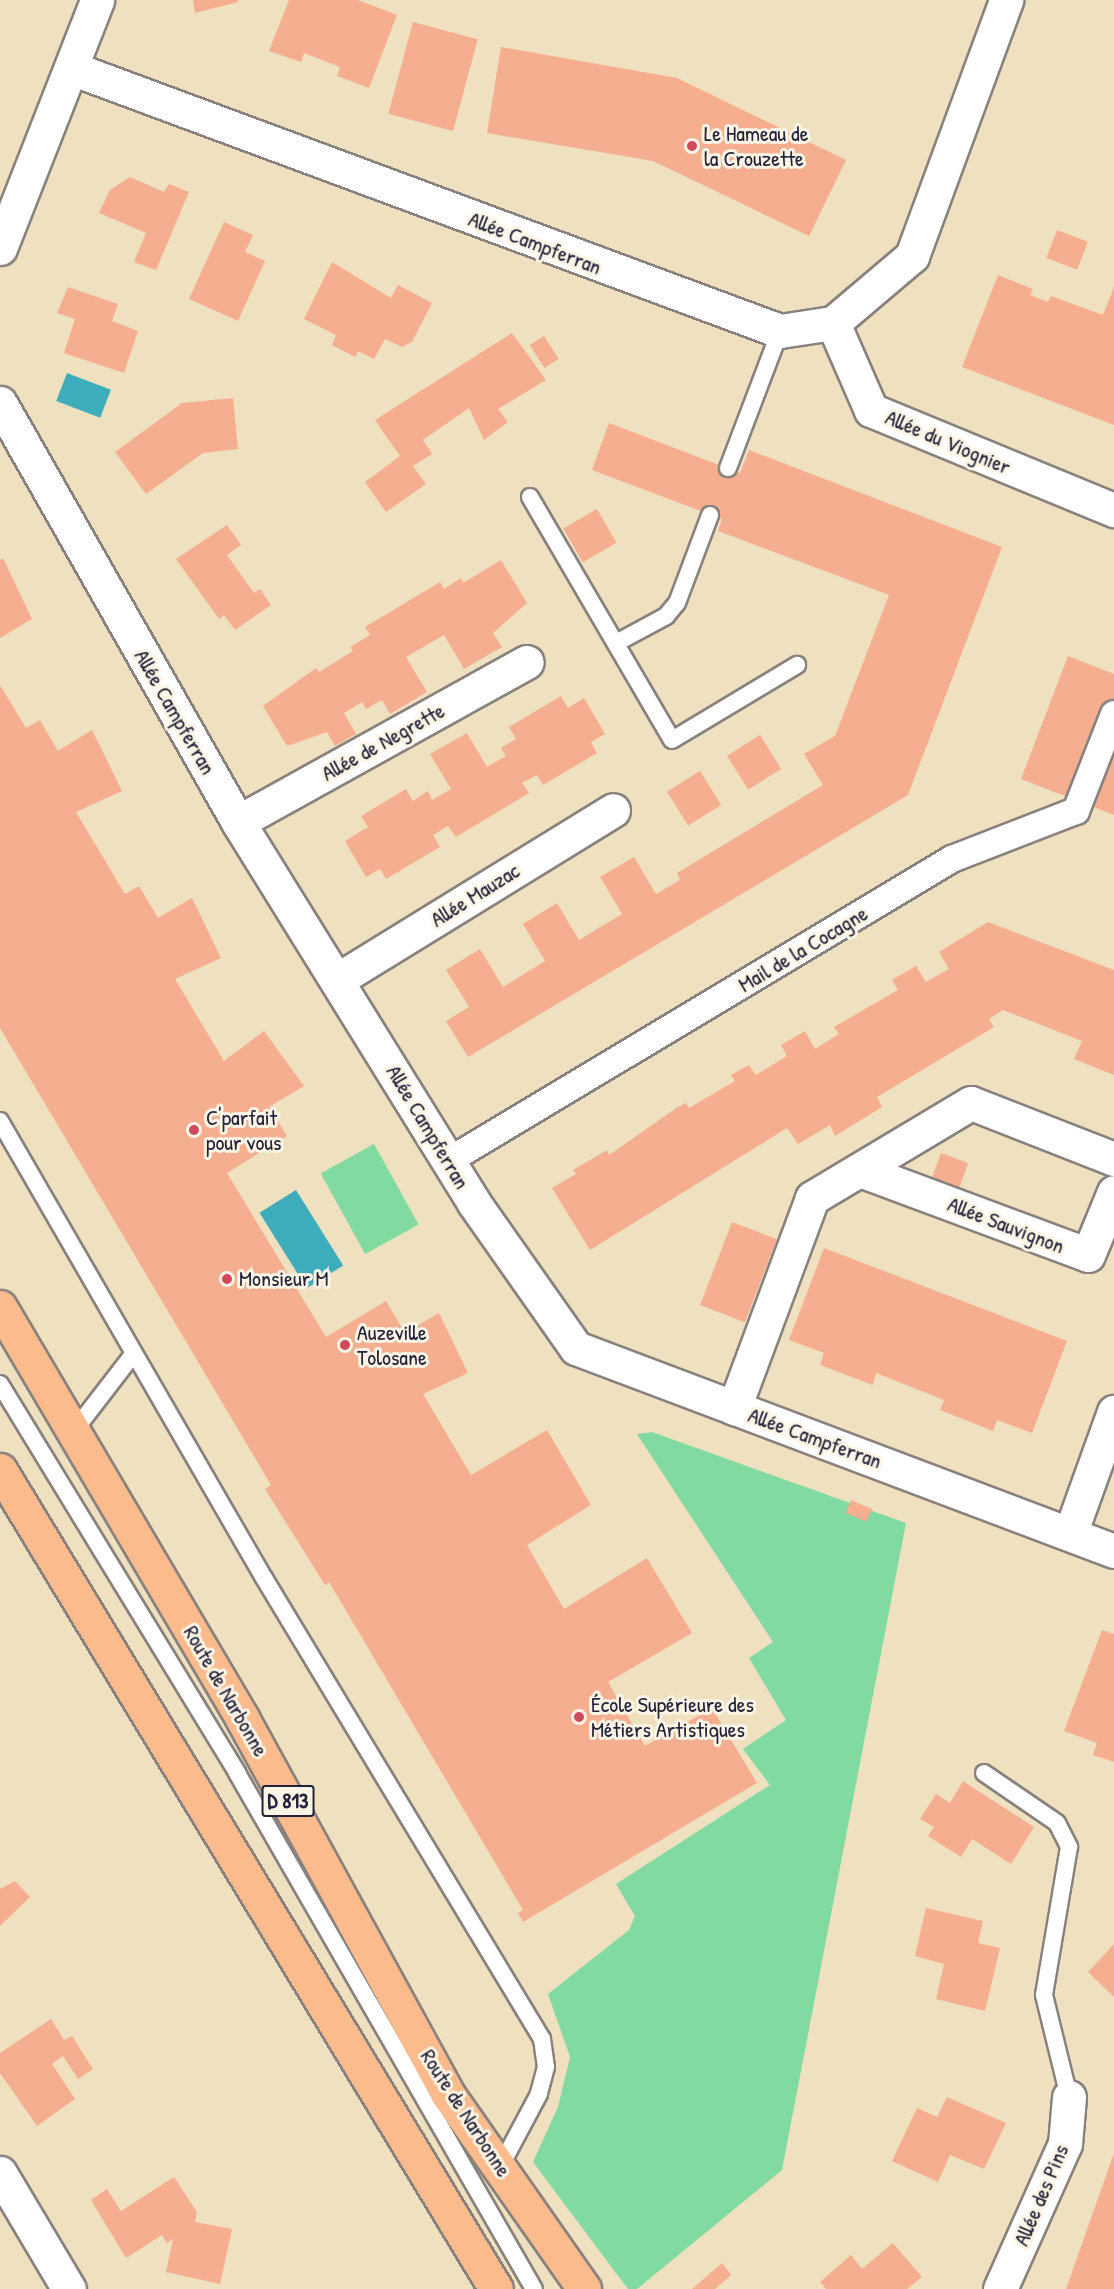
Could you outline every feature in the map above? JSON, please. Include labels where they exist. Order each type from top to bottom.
[{"type":"main road","name":"Route de Narbonne","points":[[0,1306],[242,1718],[447,2092],[584,2289]]},
{"type":"main road","points":[[0,1470],[496,2289]]},
{"type":"street","points":[[0,248],[97,0]]},
{"type":"street","points":[[833,323],[912,256],[1006,0]]},
{"type":"street","name":"Allée Campferran","points":[[71,68],[780,331],[833,323]]},
{"type":"street","name":"Allée du Viognier","points":[[833,323],[871,410],[1114,510]]},
{"type":"street","name":"Allée Campferran","points":[[0,403],[238,822],[450,1160],[576,1348],[1114,1551]]},
{"type":"street","name":"Allée de Negrette","points":[[238,822],[527,662]]},
{"type":"street","name":"Mail de la Cocagne","points":[[450,1160],[952,859],[1076,811],[1114,714]]},
{"type":"street","name":"Allée Mauzac","points":[[337,980],[613,810]]},
{"type":"street","points":[[734,1408],[812,1198],[971,1102],[1114,1159]]},
{"type":"street","name":"Allée Sauvignon","points":[[860,1170],[1088,1256],[1114,1192]]},
{"type":"street","points":[[1070,1534],[1114,1412]]},
{"type":"street","name":"Allée des Pins","points":[[1000,2289],[1065,2144],[1069,2097]]},
{"type":"street","points":[[0,2173],[69,2289]]},
{"type":"lane","points":[[728,468],[780,331]]},
{"type":"lane","points":[[530,497],[618,642],[672,740],[797,665]]},
{"type":"lane","points":[[618,642],[666,616],[677,603],[710,515]]},
{"type":"lane","points":[[0,1121],[134,1353],[542,2039],[546,2067],[539,2094],[500,2167]]},
{"type":"lane","points":[[74,1431],[134,1353]]},
{"type":"lane","points":[[0,1384],[237,1773],[534,2289]]},
{"type":"lane","points":[[984,1773],[1057,1823],[1069,1847],[1044,1995],[1069,2097]]},
{"type":"green space","points":[[374,1144],[419,1224],[365,1254],[321,1174]]},
{"type":"green space","points":[[652,1432],[906,1523],[782,2170],[637,2289],[628,2289],[533,2162],[558,2107],[570,2057],[548,1994],[629,1930],[635,1916],[616,1884],[770,1785],[743,1749],[786,1720],[749,1658],[773,1642],[637,1434]]},
{"type":"water","points":[[67,373],[111,390],[100,418],[56,401]]},
{"type":"water","points":[[296,1190],[343,1265],[307,1288],[260,1213]]},
{"type":"building","points":[[193,0],[238,0],[238,2],[195,13]]},
{"type":"building","points":[[289,0],[358,0],[397,15],[369,88],[337,76],[340,67],[304,53],[301,62],[269,51]]},
{"type":"building","points":[[413,22],[478,39],[453,131],[388,114]]},
{"type":"building","name":"Le Hameau de la Crouzette","points":[[501,47],[677,78],[846,160],[809,236],[653,161],[487,133]]},
{"type":"building","points":[[130,177],[164,192],[169,184],[189,192],[156,270],[134,262],[146,233],[99,213],[110,190]]},
{"type":"building","points":[[224,222],[253,235],[245,252],[265,261],[238,321],[189,299]]},
{"type":"building","points":[[1057,230],[1088,242],[1077,270],[1046,258]]},
{"type":"building","points":[[332,262],[391,298],[398,285],[432,303],[412,342],[402,347],[385,339],[374,359],[358,351],[355,357],[332,345],[336,335],[304,319]]},
{"type":"building","points":[[998,275],[1033,289],[1030,295],[1048,302],[1051,296],[1103,315],[1114,287],[1114,425],[962,367]]},
{"type":"building","points":[[68,287],[118,304],[112,321],[138,331],[124,373],[64,353],[75,319],[57,313]]},
{"type":"building","points":[[512,333],[546,380],[498,409],[508,422],[484,440],[469,408],[423,440],[432,454],[413,466],[426,484],[386,512],[365,482],[400,456],[375,420]]},
{"type":"building","points":[[544,336],[559,359],[544,368],[530,345]]},
{"type":"building","points":[[233,398],[238,449],[203,453],[146,494],[115,452],[182,403]]},
{"type":"building","points":[[609,423],[740,473],[749,450],[1002,547],[908,795],[468,1057],[446,1021],[469,1007],[446,970],[480,949],[503,987],[545,961],[523,924],[557,903],[579,940],[622,914],[600,877],[634,857],[656,894],[680,880],[677,873],[823,785],[804,754],[835,736],[889,595],[718,531],[722,519],[592,470]]},
{"type":"building","points":[[597,509],[616,543],[583,562],[563,528]]},
{"type":"building","points":[[227,525],[241,545],[227,555],[254,593],[260,589],[271,605],[235,630],[224,615],[219,619],[176,559]]},
{"type":"building","points":[[3,558],[32,619],[0,638],[0,560]]},
{"type":"building","points":[[501,560],[527,603],[493,633],[502,647],[464,669],[444,635],[406,657],[427,692],[390,714],[382,700],[366,709],[362,702],[344,713],[356,734],[335,746],[327,732],[287,746],[263,706],[316,668],[319,672],[353,651],[350,647],[370,635],[365,627],[440,582],[444,589],[461,578],[463,583]]},
{"type":"building","points":[[1068,656],[1114,674],[1114,815],[1021,779]]},
{"type":"building","points":[[0,685],[26,728],[40,720],[58,751],[92,730],[122,791],[76,812],[125,894],[139,886],[158,918],[192,898],[221,958],[175,979],[224,1061],[264,1031],[304,1086],[269,1107],[287,1136],[227,1173],[326,1337],[386,1301],[405,1333],[439,1313],[468,1373],[423,1394],[471,1475],[547,1430],[591,1505],[527,1545],[564,1609],[647,1558],[692,1633],[608,1682],[645,1746],[712,1708],[757,1783],[523,1922],[518,1913],[523,1910],[329,1582],[325,1585],[265,1489],[271,1485],[0,1028]]},
{"type":"building","points":[[561,696],[568,708],[584,698],[605,734],[591,742],[597,753],[543,785],[537,775],[522,783],[529,793],[456,837],[448,826],[433,835],[440,847],[386,879],[380,869],[366,877],[345,841],[368,827],[361,816],[406,789],[413,801],[428,791],[432,800],[451,789],[430,754],[467,733],[487,767],[506,756],[501,748],[516,739],[509,727]]},
{"type":"building","points":[[760,735],[781,769],[748,790],[727,756]]},
{"type":"building","points":[[700,771],[721,805],[688,826],[667,792]]},
{"type":"building","points":[[988,922],[1114,970],[1114,1075],[1074,1059],[1082,1041],[1003,1010],[989,1019],[994,1027],[877,1097],[882,1107],[835,1136],[830,1125],[798,1144],[787,1128],[590,1250],[552,1188],[576,1174],[573,1170],[607,1150],[609,1155],[678,1107],[686,1103],[689,1108],[735,1081],[731,1075],[749,1065],[756,1075],[787,1056],[781,1045],[805,1031],[815,1049],[839,1034],[834,1027],[898,990],[892,980],[916,966],[926,982],[949,969],[939,952]]},
{"type":"building","points":[[941,1153],[968,1163],[957,1195],[929,1185]]},
{"type":"building","points":[[732,1222],[777,1239],[745,1322],[700,1305]]},
{"type":"building","points":[[824,1248],[1067,1341],[1032,1433],[997,1420],[993,1431],[940,1410],[944,1400],[876,1373],[873,1385],[820,1365],[824,1353],[789,1340]]},
{"type":"building","points":[[851,1500],[872,1509],[867,1522],[846,1513]]},
{"type":"building","points":[[1102,1630],[1114,1634],[1114,1762],[1093,1755],[1097,1743],[1064,1731]]},
{"type":"building","points":[[963,1781],[1034,1827],[1011,1864],[972,1839],[961,1857],[928,1836],[934,1827],[920,1819],[936,1794],[950,1803]]},
{"type":"building","points":[[15,1881],[30,1897],[0,1926],[0,1889]]},
{"type":"building","points":[[926,1908],[983,1921],[978,1943],[1000,1948],[985,2011],[936,1999],[944,1964],[915,1956]]},
{"type":"building","points":[[1114,1944],[1114,1997],[1088,1972]]},
{"type":"building","points":[[51,2019],[64,2040],[72,2036],[93,2069],[78,2079],[63,2056],[52,2064],[75,2099],[37,2126],[0,2073],[0,2053]]},
{"type":"building","points":[[947,2097],[1006,2123],[984,2169],[950,2155],[938,2182],[892,2161],[917,2108],[937,2117]]},
{"type":"building","points":[[1114,2153],[1114,2289],[1066,2289]]},
{"type":"building","points":[[174,2177],[197,2212],[195,2222],[232,2229],[220,2284],[166,2272],[173,2239],[167,2243],[162,2235],[126,2258],[91,2200],[107,2189],[121,2211]]},
{"type":"building","points":[[893,2243],[922,2277],[907,2289],[826,2289],[820,2282],[851,2255],[862,2269]]},
{"type":"building","points":[[722,2263],[731,2275],[715,2289],[692,2289]]},
{"type":"place","name":"Le Hameau de la Crouzette","points":[[692,146]]},
{"type":"place","name":"C'parfait pour vous","points":[[194,1130]]},
{"type":"place","name":"Monsieur M","points":[[227,1279]]},
{"type":"place","name":"Auzeville Tolosane","points":[[345,1345]]},
{"type":"place","name":"École Supérieure des Métiers Artistiques","points":[[579,1717]]}]
